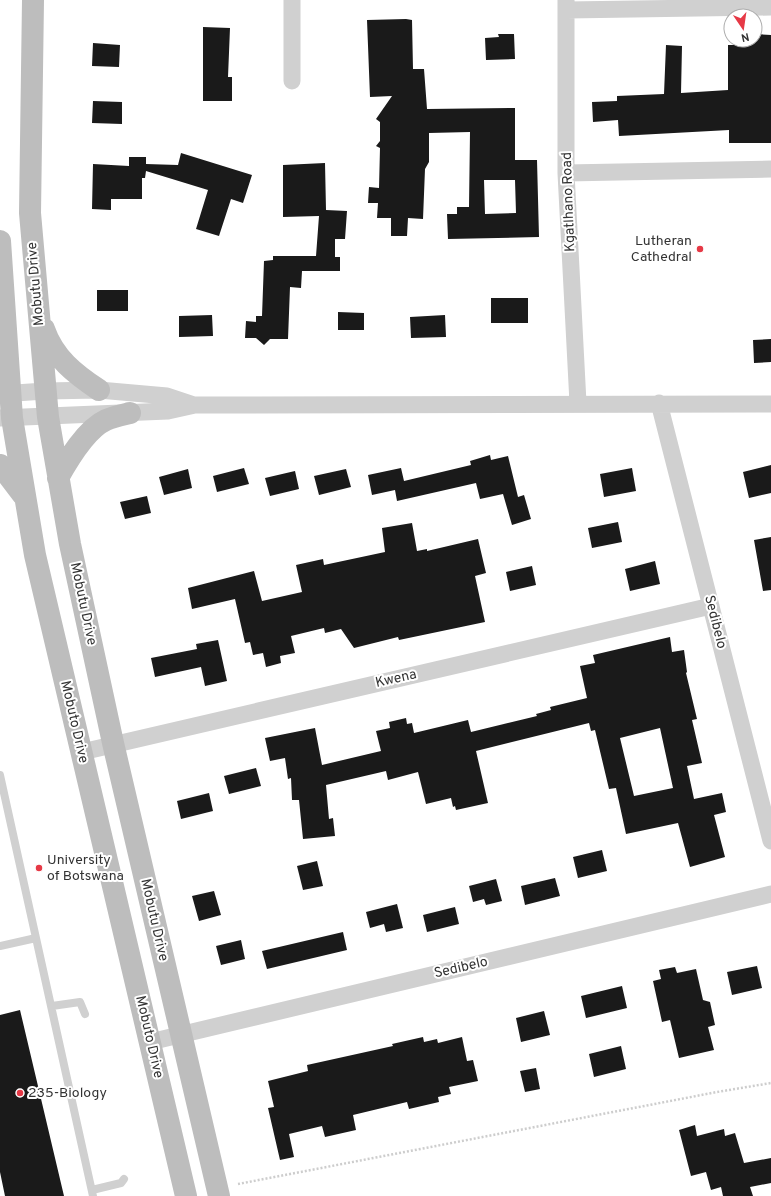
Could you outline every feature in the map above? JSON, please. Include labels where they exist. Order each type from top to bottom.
[{"type":"main road","name":"Mobutu Drive","points":[[33,0],[30,213],[48,417],[70,544],[114,744],[219,1192]]},
{"type":"main road","name":"Mobuto Drive","points":[[0,241],[6,418],[26,499],[35,556],[186,1196]]},
{"type":"main road","points":[[38,311],[49,342],[57,356],[80,377],[99,390]]},
{"type":"main road","points":[[58,478],[70,455],[87,435],[104,421],[130,413]]},
{"type":"main road","points":[[0,465],[26,499]]},
{"type":"street","points":[[292,0],[292,81]]},
{"type":"street","points":[[567,5],[771,7]]},
{"type":"street","name":"Kgatlhano Road","points":[[567,5],[566,173],[578,403]]},
{"type":"street","points":[[566,173],[771,170]]},
{"type":"street","points":[[5,393],[99,390],[167,396],[195,405]]},
{"type":"street","points":[[6,418],[168,411],[195,405],[578,403],[771,404]]},
{"type":"street","name":"Sedibelo","points":[[659,403],[771,841]]},
{"type":"street","name":"Kwena","points":[[82,752],[711,606]]},
{"type":"street","name":"Sedibelo","points":[[150,1042],[771,894]]},
{"type":"lane","points":[[0,775],[92,1193],[121,1183],[124,1178]]},
{"type":"lane","points":[[0,946],[36,938]]},
{"type":"lane","points":[[52,1006],[80,1002],[85,1014]]},
{"type":"path","points":[[219,1192],[717,1092],[771,1083]]},
{"type":"building","points":[[367,20],[412,20],[413,69],[424,69],[427,109],[515,108],[515,160],[537,160],[539,237],[448,239],[447,214],[457,214],[457,207],[469,207],[470,132],[429,133],[429,162],[425,169],[423,219],[408,218],[407,236],[391,236],[391,218],[377,218],[378,203],[368,203],[369,187],[379,188],[380,148],[376,146],[380,141],[380,122],[376,119],[392,96],[370,97]],"holes":[[[484,180],[515,180],[516,213],[485,214]]]},
{"type":"building","points":[[203,27],[230,28],[228,77],[232,77],[232,101],[203,101]]},
{"type":"building","points":[[498,34],[514,34],[515,59],[486,60],[485,38],[499,37]]},
{"type":"building","points":[[763,34],[771,35],[771,143],[729,143],[729,130],[619,136],[618,120],[593,122],[592,102],[617,101],[617,96],[664,94],[666,45],[682,46],[681,93],[728,90],[728,48],[763,48]]},
{"type":"building","points":[[93,43],[120,45],[119,67],[92,66]]},
{"type":"building","points":[[93,101],[122,102],[122,124],[92,123]]},
{"type":"building","points":[[181,153],[252,175],[243,203],[231,199],[219,236],[196,229],[208,190],[146,171],[145,178],[142,178],[142,199],[111,199],[111,210],[92,209],[93,164],[129,166],[129,157],[146,157],[146,164],[178,165]]},
{"type":"building","points":[[325,163],[326,210],[347,211],[345,239],[335,239],[335,257],[340,257],[340,271],[302,271],[301,288],[290,287],[288,339],[270,339],[264,345],[256,338],[245,338],[246,321],[256,322],[256,316],[262,316],[264,261],[273,260],[273,256],[316,256],[319,216],[283,217],[283,165]]},
{"type":"building","points":[[97,290],[128,290],[128,311],[97,311]]},
{"type":"building","points":[[491,298],[528,298],[528,323],[491,323]]},
{"type":"building","points":[[338,312],[364,313],[364,330],[338,330]]},
{"type":"building","points":[[212,315],[213,336],[179,337],[179,316]]},
{"type":"building","points":[[445,315],[446,337],[411,338],[410,317]]},
{"type":"building","points":[[771,339],[771,362],[754,363],[753,340]]},
{"type":"building","points":[[490,455],[491,460],[508,456],[518,497],[524,495],[531,519],[512,525],[503,494],[480,499],[476,483],[397,501],[395,490],[372,495],[368,475],[401,468],[404,481],[471,465],[470,461]]},
{"type":"building","points":[[771,465],[771,493],[749,498],[743,472]]},
{"type":"building","points":[[244,468],[249,484],[217,492],[213,476]]},
{"type":"building","points":[[632,468],[636,491],[604,497],[600,474]]},
{"type":"building","points":[[188,469],[192,488],[164,495],[159,477]]},
{"type":"building","points":[[346,469],[351,487],[319,495],[314,476]]},
{"type":"building","points":[[295,471],[299,489],[270,496],[265,478]]},
{"type":"building","points":[[147,496],[151,513],[125,519],[120,502]]},
{"type":"building","points":[[618,522],[622,542],[592,548],[588,528]]},
{"type":"building","points":[[412,523],[417,551],[427,549],[427,551],[478,539],[486,573],[475,576],[485,622],[399,640],[398,637],[354,648],[341,629],[325,633],[324,628],[291,636],[295,653],[280,656],[281,663],[266,667],[263,653],[253,655],[250,642],[245,643],[235,599],[192,609],[188,588],[254,571],[262,601],[302,592],[296,565],[323,559],[324,565],[385,552],[382,528]]},
{"type":"building","points":[[771,537],[771,590],[763,591],[754,540]]},
{"type":"building","points":[[655,561],[660,584],[630,591],[625,569]]},
{"type":"building","points":[[532,566],[536,585],[510,591],[506,572]]},
{"type":"building","points":[[670,637],[672,652],[684,650],[686,673],[697,719],[692,720],[702,763],[687,766],[694,799],[722,793],[726,812],[714,815],[725,857],[690,867],[678,823],[626,834],[616,788],[609,789],[595,730],[591,731],[589,723],[476,751],[488,803],[456,810],[455,806],[453,807],[451,798],[426,804],[418,772],[388,780],[386,771],[326,785],[329,819],[333,818],[335,836],[303,839],[299,800],[292,800],[291,778],[288,779],[285,758],[270,761],[265,738],[315,728],[322,765],[381,751],[376,731],[390,728],[389,722],[406,718],[407,724],[412,723],[414,733],[468,720],[471,732],[537,716],[536,714],[551,710],[550,707],[587,698],[580,666],[595,663],[593,655]],"holes":[[[660,728],[673,788],[634,796],[620,738]]]},
{"type":"building","points":[[218,640],[227,681],[205,686],[201,667],[155,677],[151,658],[197,649],[196,644]]},
{"type":"building","points":[[256,768],[261,786],[229,794],[224,776]]},
{"type":"building","points":[[209,793],[213,811],[181,819],[177,801]]},
{"type":"building","points":[[602,850],[607,871],[578,878],[573,857]]},
{"type":"building","points":[[317,861],[323,886],[303,890],[297,866]]},
{"type":"building","points":[[555,878],[560,896],[525,905],[521,886]]},
{"type":"building","points":[[496,879],[502,901],[486,905],[484,899],[473,902],[469,886]]},
{"type":"building","points":[[214,891],[221,915],[199,921],[192,896]]},
{"type":"building","points":[[397,904],[403,928],[386,932],[384,924],[370,928],[366,912]]},
{"type":"building","points":[[455,907],[459,924],[427,932],[423,915]]},
{"type":"building","points":[[343,932],[347,950],[267,969],[262,951]]},
{"type":"building","points":[[241,940],[245,959],[221,965],[216,946]]},
{"type":"building","points":[[757,966],[762,988],[732,995],[727,972]]},
{"type":"building","points":[[675,967],[677,973],[696,969],[703,1000],[710,1002],[715,1025],[708,1027],[714,1050],[679,1058],[670,1020],[662,1022],[653,981],[661,979],[659,970]]},
{"type":"building","points":[[622,986],[627,1008],[586,1018],[581,996]]},
{"type":"building","name":"235-Biology","points":[[20,1010],[64,1196],[5,1196],[0,1172],[0,1015]]},
{"type":"building","points":[[544,1011],[550,1035],[521,1042],[516,1018]]},
{"type":"building","points":[[423,1037],[424,1042],[437,1039],[438,1043],[462,1037],[467,1061],[473,1060],[478,1081],[449,1087],[451,1094],[438,1097],[439,1102],[409,1109],[407,1102],[353,1115],[356,1130],[325,1137],[322,1126],[289,1134],[294,1157],[280,1160],[268,1108],[274,1107],[268,1081],[308,1071],[307,1065],[393,1046],[392,1044]]},
{"type":"building","points":[[621,1046],[626,1069],[594,1077],[589,1054]]},
{"type":"building","points":[[536,1068],[540,1089],[525,1092],[520,1071]]},
{"type":"building","points":[[695,1125],[697,1136],[724,1129],[725,1136],[735,1133],[744,1163],[771,1158],[771,1183],[750,1187],[753,1196],[723,1196],[721,1187],[711,1190],[706,1172],[691,1176],[679,1130]]},
{"type":"place","name":"Lutheran Cathedral","points":[[700,249]]},
{"type":"place","name":"University of Botswana","points":[[39,868]]},
{"type":"place","name":"235-Biology","points":[[20,1093]]}]
